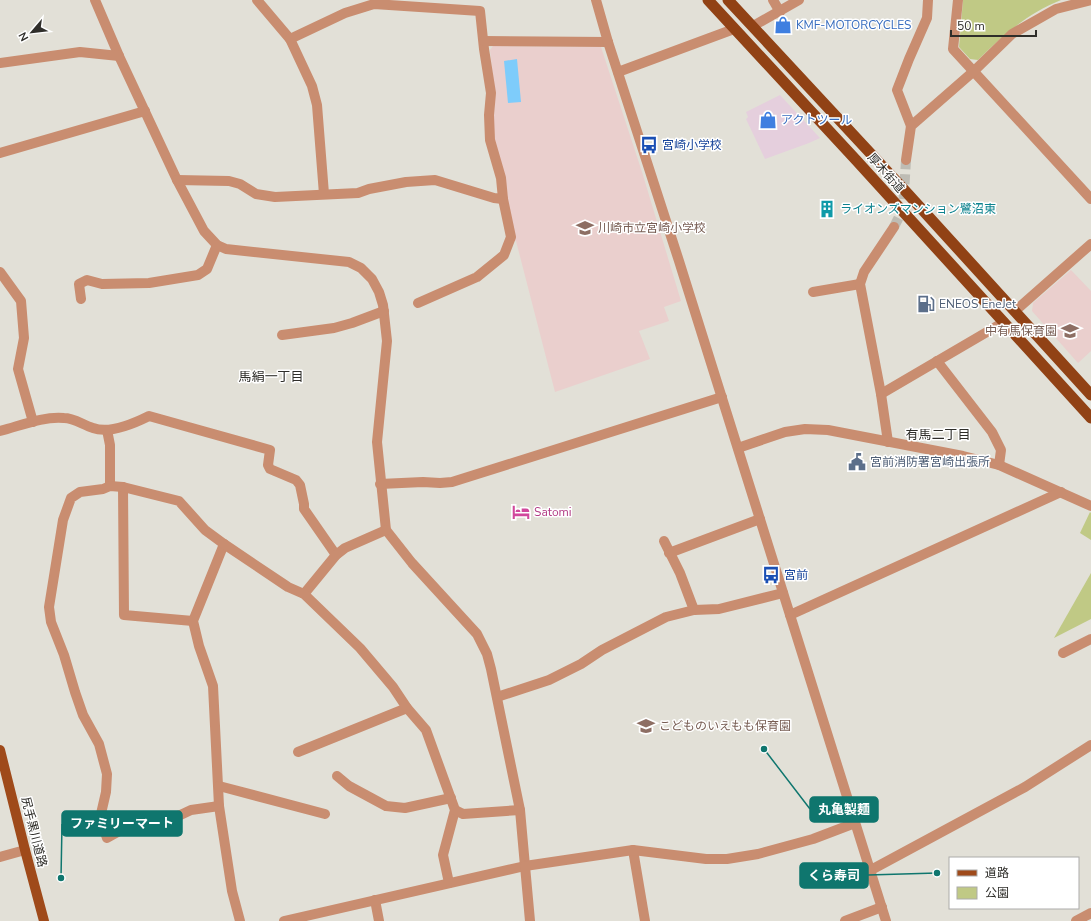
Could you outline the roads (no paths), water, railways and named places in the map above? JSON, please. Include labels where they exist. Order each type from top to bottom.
[{"type":"highway","name":"厚木街道","points":[[708,0],[1091,418]]},
{"type":"highway","name":"厚木街道","points":[[728,0],[1091,395]]},
{"type":"main road","name":"尻手黒川道路","points":[[0,750],[44,921]]},
{"type":"street","points":[[95,0],[119,56],[177,180],[204,231],[217,245],[226,249],[349,262],[361,268],[372,279],[379,292],[384,311],[387,341],[377,442],[380,484],[386,530],[412,563],[476,634],[487,654],[520,810],[530,921]]},
{"type":"street","points":[[257,0],[290,39],[312,86],[317,105],[324,194]]},
{"type":"street","points":[[596,0],[608,42],[680,261],[886,921]]},
{"type":"street","points":[[773,0],[780,12]]},
{"type":"street","points":[[753,26],[799,0]]},
{"type":"street","points":[[906,160],[911,126],[897,90],[927,18],[928,0]]},
{"type":"street","points":[[958,0],[953,49],[1091,199]]},
{"type":"street","points":[[911,126],[974,71],[1012,34],[1056,9],[1091,0]]},
{"type":"street","points":[[290,39],[344,13],[374,4],[480,11],[491,93],[489,115],[490,140],[501,178],[503,199],[511,238],[504,255],[477,277],[418,303]]},
{"type":"street","points":[[618,72],[734,29]]},
{"type":"street","points":[[484,41],[608,42]]},
{"type":"street","points":[[0,63],[80,52],[119,56]]},
{"type":"street","points":[[0,153],[145,111]]},
{"type":"street","points":[[177,180],[229,181],[240,184],[256,194],[275,197],[358,193],[370,189],[406,182],[435,180],[494,198],[503,199]]},
{"type":"street","points":[[888,442],[881,394],[860,284],[864,272],[894,226]]},
{"type":"street","points":[[1015,311],[1091,244]]},
{"type":"street","points":[[81,299],[79,284],[87,280],[102,284],[150,283],[198,275],[207,269],[217,245]]},
{"type":"street","points":[[0,272],[21,301],[24,338],[18,369],[33,422]]},
{"type":"street","points":[[814,292],[860,284]]},
{"type":"street","points":[[282,335],[334,328],[384,311]]},
{"type":"street","points":[[881,394],[1004,322]]},
{"type":"street","points":[[937,361],[992,432],[1001,450],[999,465]]},
{"type":"street","points":[[380,484],[452,482],[722,397]]},
{"type":"street","points":[[0,431],[53,418],[65,418],[94,429],[107,430],[135,423],[149,416],[270,450],[268,465],[270,469],[296,480],[300,485],[304,509],[336,555]]},
{"type":"street","points":[[738,448],[785,432],[805,429],[828,430],[963,456],[999,465],[1091,506]]},
{"type":"street","points":[[107,430],[110,445],[110,486]]},
{"type":"street","points":[[219,806],[191,810],[174,818],[125,828],[107,838],[100,818],[106,792],[107,774],[99,744],[74,692],[64,655],[51,622],[49,607],[63,520],[71,498],[80,492],[103,489],[110,486],[123,487],[179,501],[205,530],[288,587],[304,594],[360,648],[393,687],[407,708],[426,730],[456,810],[463,814],[520,810]]},
{"type":"street","points":[[123,487],[124,615],[193,621]]},
{"type":"street","points":[[790,615],[1061,492]]},
{"type":"street","points":[[669,553],[760,519]]},
{"type":"street","points":[[304,594],[336,555],[345,548],[386,530]]},
{"type":"street","points":[[664,541],[680,573],[694,610]]},
{"type":"street","points":[[224,544],[193,621],[199,646],[213,686],[219,806],[232,891],[240,921]]},
{"type":"street","points":[[497,696],[550,680],[581,664],[602,650],[666,618],[694,610],[719,609],[783,593]]},
{"type":"street","points":[[1063,653],[1091,639]]},
{"type":"street","points":[[298,752],[407,708]]},
{"type":"street","points":[[871,870],[1025,787],[1091,745]]},
{"type":"street","points":[[336,776],[349,786],[386,806],[405,808],[451,798]]},
{"type":"street","points":[[219,786],[324,814]]},
{"type":"street","points":[[450,882],[443,855],[456,810]]},
{"type":"street","points":[[284,921],[525,866],[634,850],[706,859],[727,859],[758,854],[813,839],[855,823]]},
{"type":"street","points":[[0,857],[25,850]]},
{"type":"street","points":[[634,850],[645,921]]},
{"type":"street","points":[[375,900],[379,921]]},
{"type":"street","points":[[846,921],[882,907]]},
{"type":"street","points":[[1076,921],[1091,913]]},
{"type":"water","points":[[517,59],[521,102],[508,103],[504,61]]},
{"type":"tunnel","points":[[894,227],[903,209],[906,160]]},
{"type":"place","name":"KMF-MOTORCYCLES","points":[[783,25]]},
{"type":"place","name":"アクトツール","points":[[768,120]]},
{"type":"place","name":"宮崎小学校","points":[[649,145]]},
{"type":"place","name":"ライオンズマンション鷺沼東","points":[[827,209]]},
{"type":"place","name":"川崎市立宮崎小学校","points":[[585,228]]},
{"type":"place","name":"ENEOS EneJet","points":[[926,304]]},
{"type":"place","name":"中有馬保育園","points":[[1070,331]]},
{"type":"place","name":"宮前消防署宮崎出張所","points":[[857,462]]},
{"type":"place","name":"Satomi","points":[[521,512]]},
{"type":"place","name":"宮前","points":[[771,575]]},
{"type":"place","name":"こどものいえもも保育園","points":[[646,726]]},
{"type":"place","name":"丸亀製麺","points":[[764,749]]},
{"type":"place","name":"くら寿司","points":[[937,873]]},
{"type":"place","name":"ファミリーマート","points":[[61,878]]},
{"type":"district","name":"馬絹一丁目","points":[[271,377]]},
{"type":"district","name":"有馬二丁目","points":[[938,435]]}]
